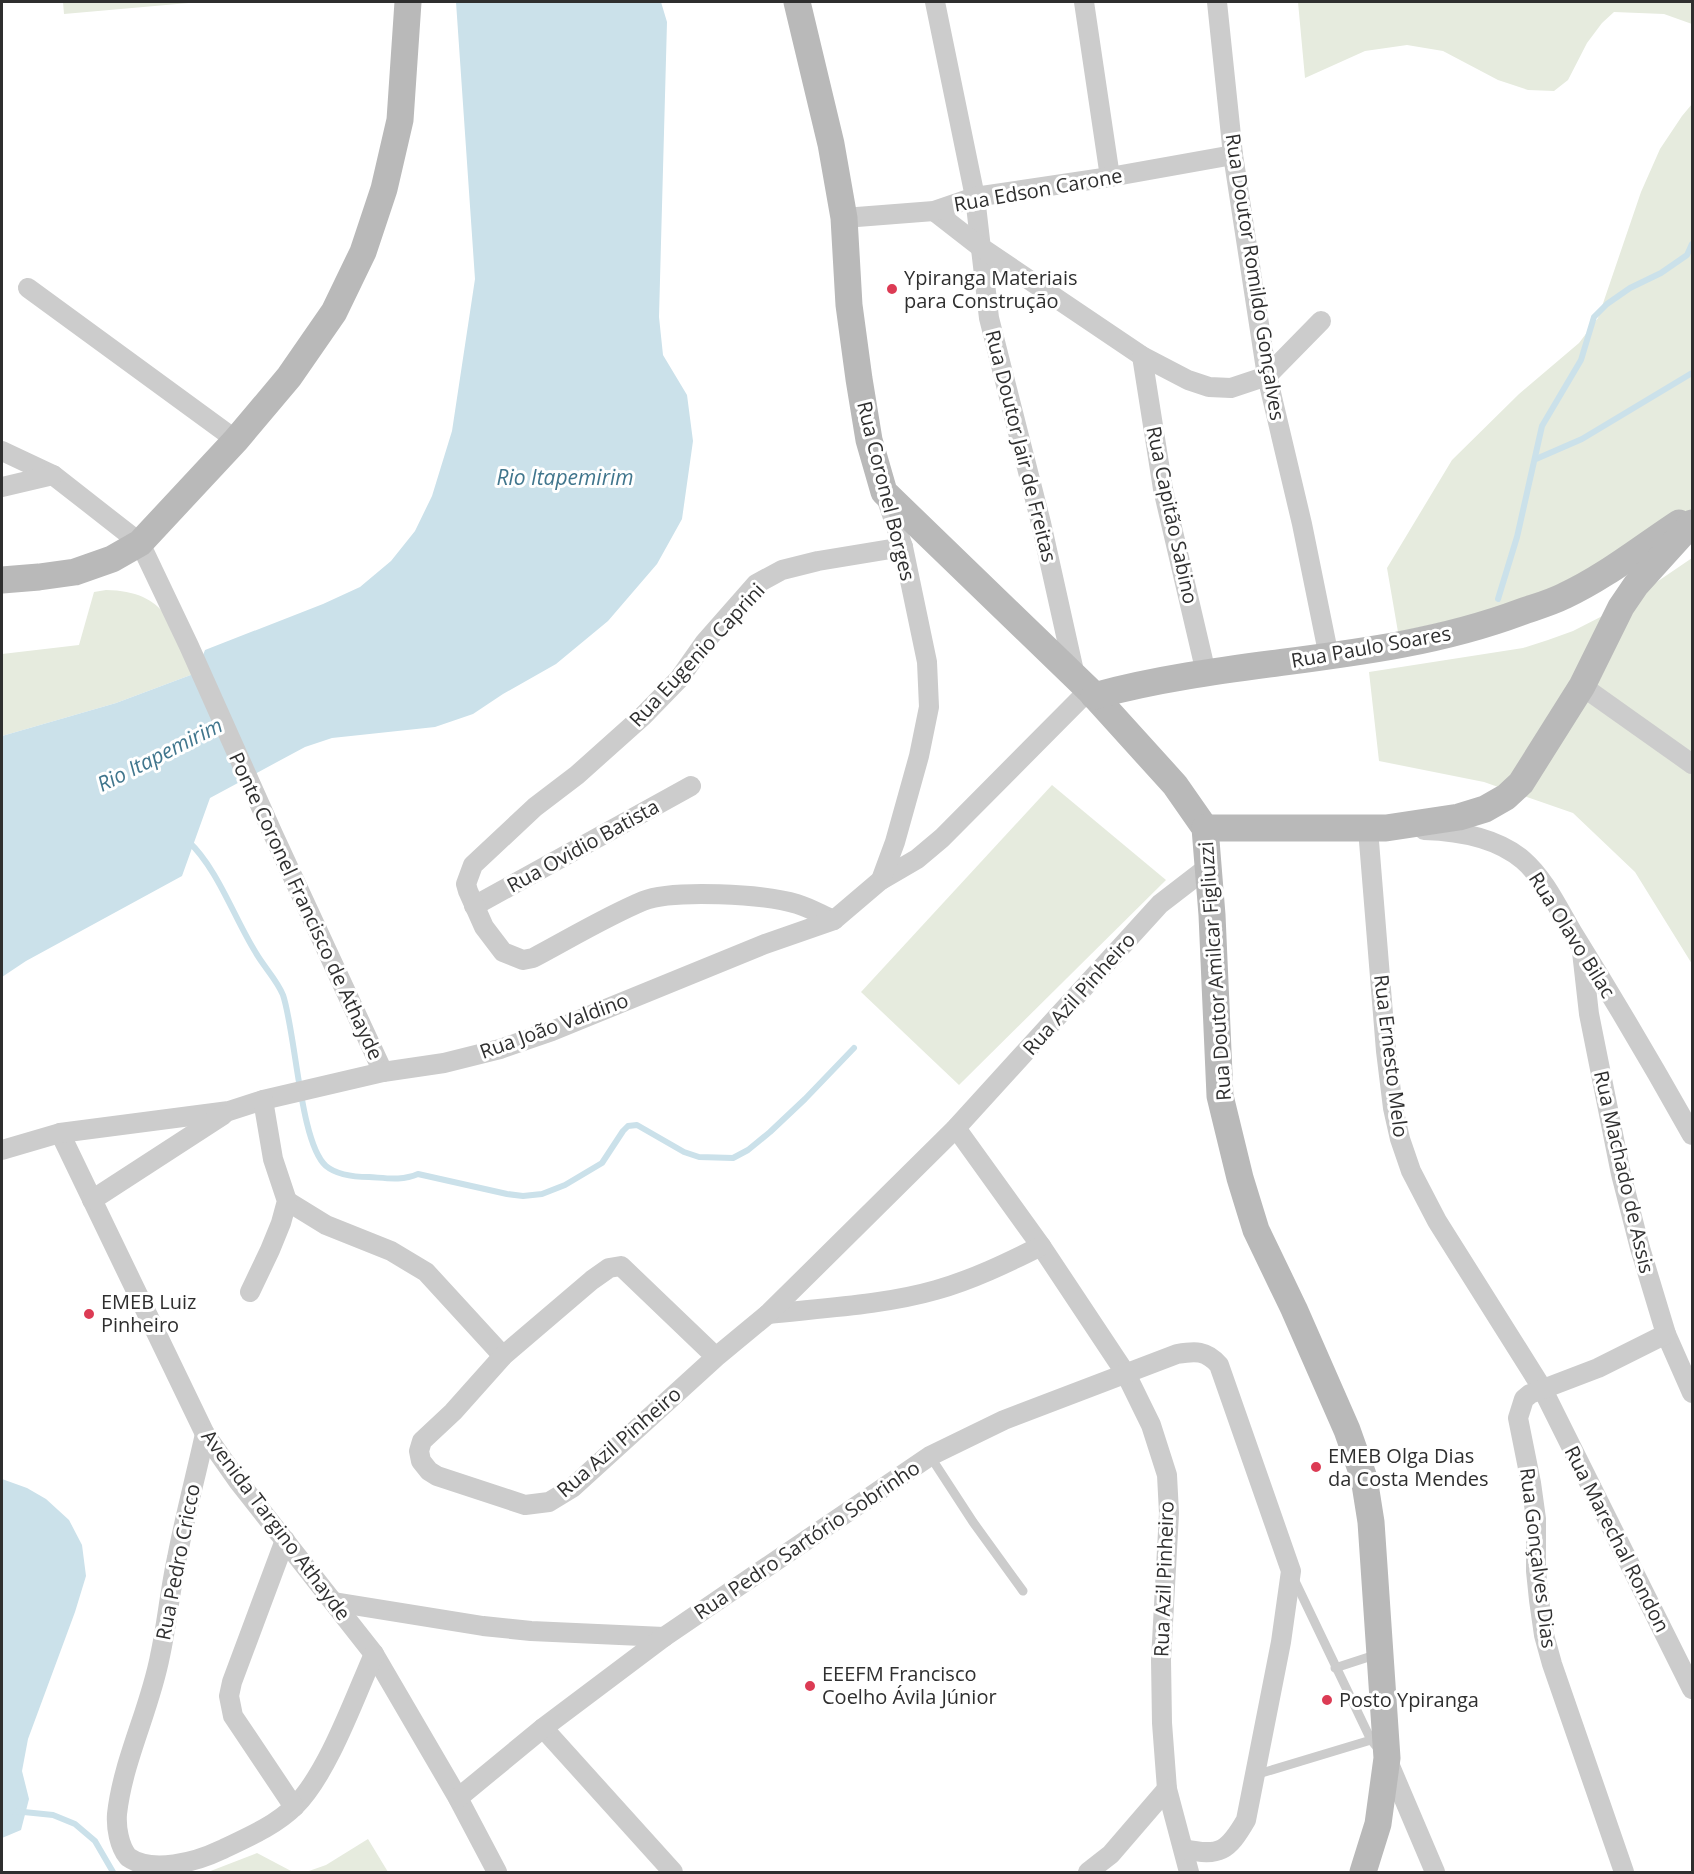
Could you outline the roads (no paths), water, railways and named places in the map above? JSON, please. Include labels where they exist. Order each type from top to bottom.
[{"type":"street","points":[[2,580],[75,572],[112,559],[140,543],[236,440],[289,377],[334,312],[363,252],[384,189],[400,120],[408,2]]},
{"type":"street","name":"Rua Coronel Borges","points":[[797,2],[831,144],[844,218],[849,305],[869,440],[903,547],[927,662],[929,707],[916,767],[895,842],[881,879],[834,920]]},
{"type":"street","name":"Rua Doutor Jair de Freitas","points":[[935,2],[975,197],[989,318],[1086,688]]},
{"type":"street","points":[[1084,2],[1110,177]]},
{"type":"street","name":"Rua Doutor Romildo Gonçalves","points":[[1217,2],[1233,155],[1267,376],[1302,524],[1329,657]]},
{"type":"street","name":"Rua Edson Carone","points":[[844,218],[934,211],[975,197],[1110,177],[1233,155]]},
{"type":"street","points":[[934,211],[980,246],[1143,356],[1188,381],[1209,387],[1231,388],[1267,376],[1321,321]]},
{"type":"street","points":[[28,288],[236,440]]},
{"type":"street","name":"Rua Capitão Sabino","points":[[1143,356],[1163,489],[1206,673]]},
{"type":"street","points":[[2,451],[53,475],[140,543]]},
{"type":"street","points":[[2,487],[53,475]]},
{"type":"street","name":"Rua Doutor Amilcar Figliuzzi","points":[[884,492],[1086,688],[1175,785],[1205,828],[1220,1096],[1240,1178],[1256,1230],[1294,1309],[1347,1430],[1364,1478],[1371,1522],[1380,1653],[1378,1824],[1363,1872]]},
{"type":"street","name":"Rua Paulo Soares","points":[[1086,688],[1133,686],[1206,673],[1401,646],[1494,622],[1563,597],[1597,578],[1692,514]]},
{"type":"street","name":"Rua Olavo Bilac","points":[[1377,829],[1459,817],[1485,808],[1506,797],[1521,783],[1582,686],[1621,607],[1636,585],[1692,523]]},
{"type":"street","name":"Ponte Coronel Francisco de Athayde","points":[[140,543],[383,1072]]},
{"type":"street","name":"Rua Eugenio Caprini","points":[[834,920],[796,904],[762,898],[720,895],[667,896],[644,901],[533,958],[523,960],[503,952],[484,927],[466,884],[473,865],[535,807],[577,776],[679,680],[705,642],[756,584],[782,570],[818,561],[903,547]]},
{"type":"street","points":[[1582,686],[1692,764]]},
{"type":"street","points":[[881,879],[917,859],[942,838],[1086,688]]},
{"type":"street","name":"Rua Ovidio Batista","points":[[474,906],[692,786]]},
{"type":"street","name":"Rua Olavo Bilac","points":[[1205,828],[1377,829],[1467,834],[1499,845],[1522,859],[1539,876],[1692,1135]]},
{"type":"street","name":"Rua Ernesto Melo","points":[[1377,829],[1386,1051],[1393,1108],[1400,1139],[1411,1171],[1437,1221],[1542,1388]]},
{"type":"street","name":"Rua Azil Pinheiro","points":[[503,1356],[453,1412],[422,1441],[419,1451],[421,1461],[429,1471],[437,1476],[525,1505],[549,1502],[572,1488],[716,1357],[768,1314],[956,1128],[1160,904],[1208,867]]},
{"type":"street","name":"Rua João Valdino","points":[[2,1150],[60,1133],[230,1111],[263,1100],[383,1072],[444,1063],[500,1049],[552,1031],[765,944],[834,920]]},
{"type":"street","name":"Rua Machado de Assis","points":[[1580,944],[1589,1014],[1621,1174],[1666,1334],[1692,1393]]},
{"type":"street","points":[[250,1292],[281,1223],[287,1201],[273,1159],[263,1100]]},
{"type":"street","name":"Rua João Valdino","points":[[92,1200],[230,1111]]},
{"type":"street","name":"Rua Azil Pinheiro","points":[[956,1128],[1041,1246],[1126,1374],[1150,1425],[1167,1475],[1170,1513],[1161,1660],[1162,1723],[1167,1789],[1189,1872]]},
{"type":"street","name":"Avenida Targino Athayde","points":[[60,1133],[205,1434],[238,1481],[374,1654],[458,1798],[496,1872]]},
{"type":"street","points":[[287,1201],[326,1225],[391,1251],[426,1272],[503,1356],[592,1280],[614,1266],[621,1266],[716,1357]]},
{"type":"street","points":[[768,1314],[897,1298],[935,1290],[1002,1265],[1041,1246]]},
{"type":"street","points":[[1542,1388],[1598,1368],[1666,1334]]},
{"type":"street","name":"Rua Pedro Sartório Sobrinho","points":[[458,1798],[543,1728],[664,1637],[930,1456],[1004,1420],[1177,1354],[1205,1352],[1219,1365],[1291,1571]]},
{"type":"street","name":"Rua Marechal Rondon","points":[[1542,1388],[1692,1689]]},
{"type":"street","name":"Rua Gonçalves Dias","points":[[1542,1388],[1524,1399],[1518,1418],[1536,1519],[1536,1571],[1544,1635],[1624,1872]]},
{"type":"street","name":"Rua Pedro Cricco","points":[[205,1434],[177,1557],[160,1656],[149,1702],[121,1791],[117,1817],[119,1836],[129,1858],[143,1866],[159,1870],[175,1869],[197,1862],[266,1828],[294,1807]]},
{"type":"street","points":[[285,1540],[232,1682],[229,1696],[233,1716],[294,1807],[316,1780],[374,1654]]},
{"type":"street","points":[[1184,1849],[1205,1854],[1224,1849],[1237,1836],[1246,1820],[1281,1642],[1291,1571]]},
{"type":"street","points":[[334,1602],[483,1626],[531,1631],[664,1637]]},
{"type":"street","points":[[543,1728],[673,1872]]},
{"type":"street","points":[[1379,1749],[1435,1872]]},
{"type":"street","points":[[1088,1872],[1111,1854],[1167,1789]]},
{"type":"lane","points":[[930,1456],[973,1522],[1023,1591]]},
{"type":"lane","points":[[1254,1776],[1379,1749],[1335,1668],[1291,1571]]},
{"type":"lane","points":[[1335,1668],[1380,1653]]},
{"type":"water","name":"Rio Itapemirim","points":[[456,2],[661,2],[667,22],[659,317],[663,355],[687,395],[693,441],[682,519],[657,564],[608,621],[556,664],[473,714],[435,727],[332,738],[305,747],[210,798],[182,876],[26,961],[2,977],[2,736],[116,703],[196,673],[205,650],[323,604],[360,587],[391,561],[415,531],[432,496],[452,431],[475,279]]},
{"type":"water","points":[[2,1479],[27,1488],[46,1499],[69,1520],[82,1545],[86,1576],[28,1739],[22,1771],[29,1799],[21,1830],[2,1838]]},
{"type":"waterway","points":[[1498,599],[1517,537],[1542,426],[1581,360],[1594,317],[1607,304],[1630,288],[1661,273],[1687,255],[1692,244]]},
{"type":"waterway","points":[[1536,459],[1582,439],[1692,373]]},
{"type":"waterway","points":[[188,841],[208,865],[248,939],[283,995],[310,1135],[317,1154],[326,1166],[341,1173],[358,1177],[394,1178],[406,1178],[418,1174],[507,1194],[523,1196],[542,1194],[565,1185],[602,1163],[623,1131],[628,1126],[637,1125],[684,1152],[699,1157],[733,1158],[748,1150],[770,1132],[854,1048]]},
{"type":"waterway","points":[[2,1813],[14,1811],[53,1815],[75,1824],[95,1841],[113,1872]]},
{"type":"place","name":"Ypiranga Materiais para Construção","points":[[892,289]]},
{"type":"place","name":"EMEB Luiz Pinheiro","points":[[89,1314]]},
{"type":"place","name":"EMEB Olga Dias da Costa Mendes","points":[[1316,1467]]},
{"type":"place","name":"EEEFM Francisco Coelho Ávila Júnior","points":[[810,1686]]},
{"type":"place","name":"Posto Ypiranga","points":[[1327,1700]]}]
